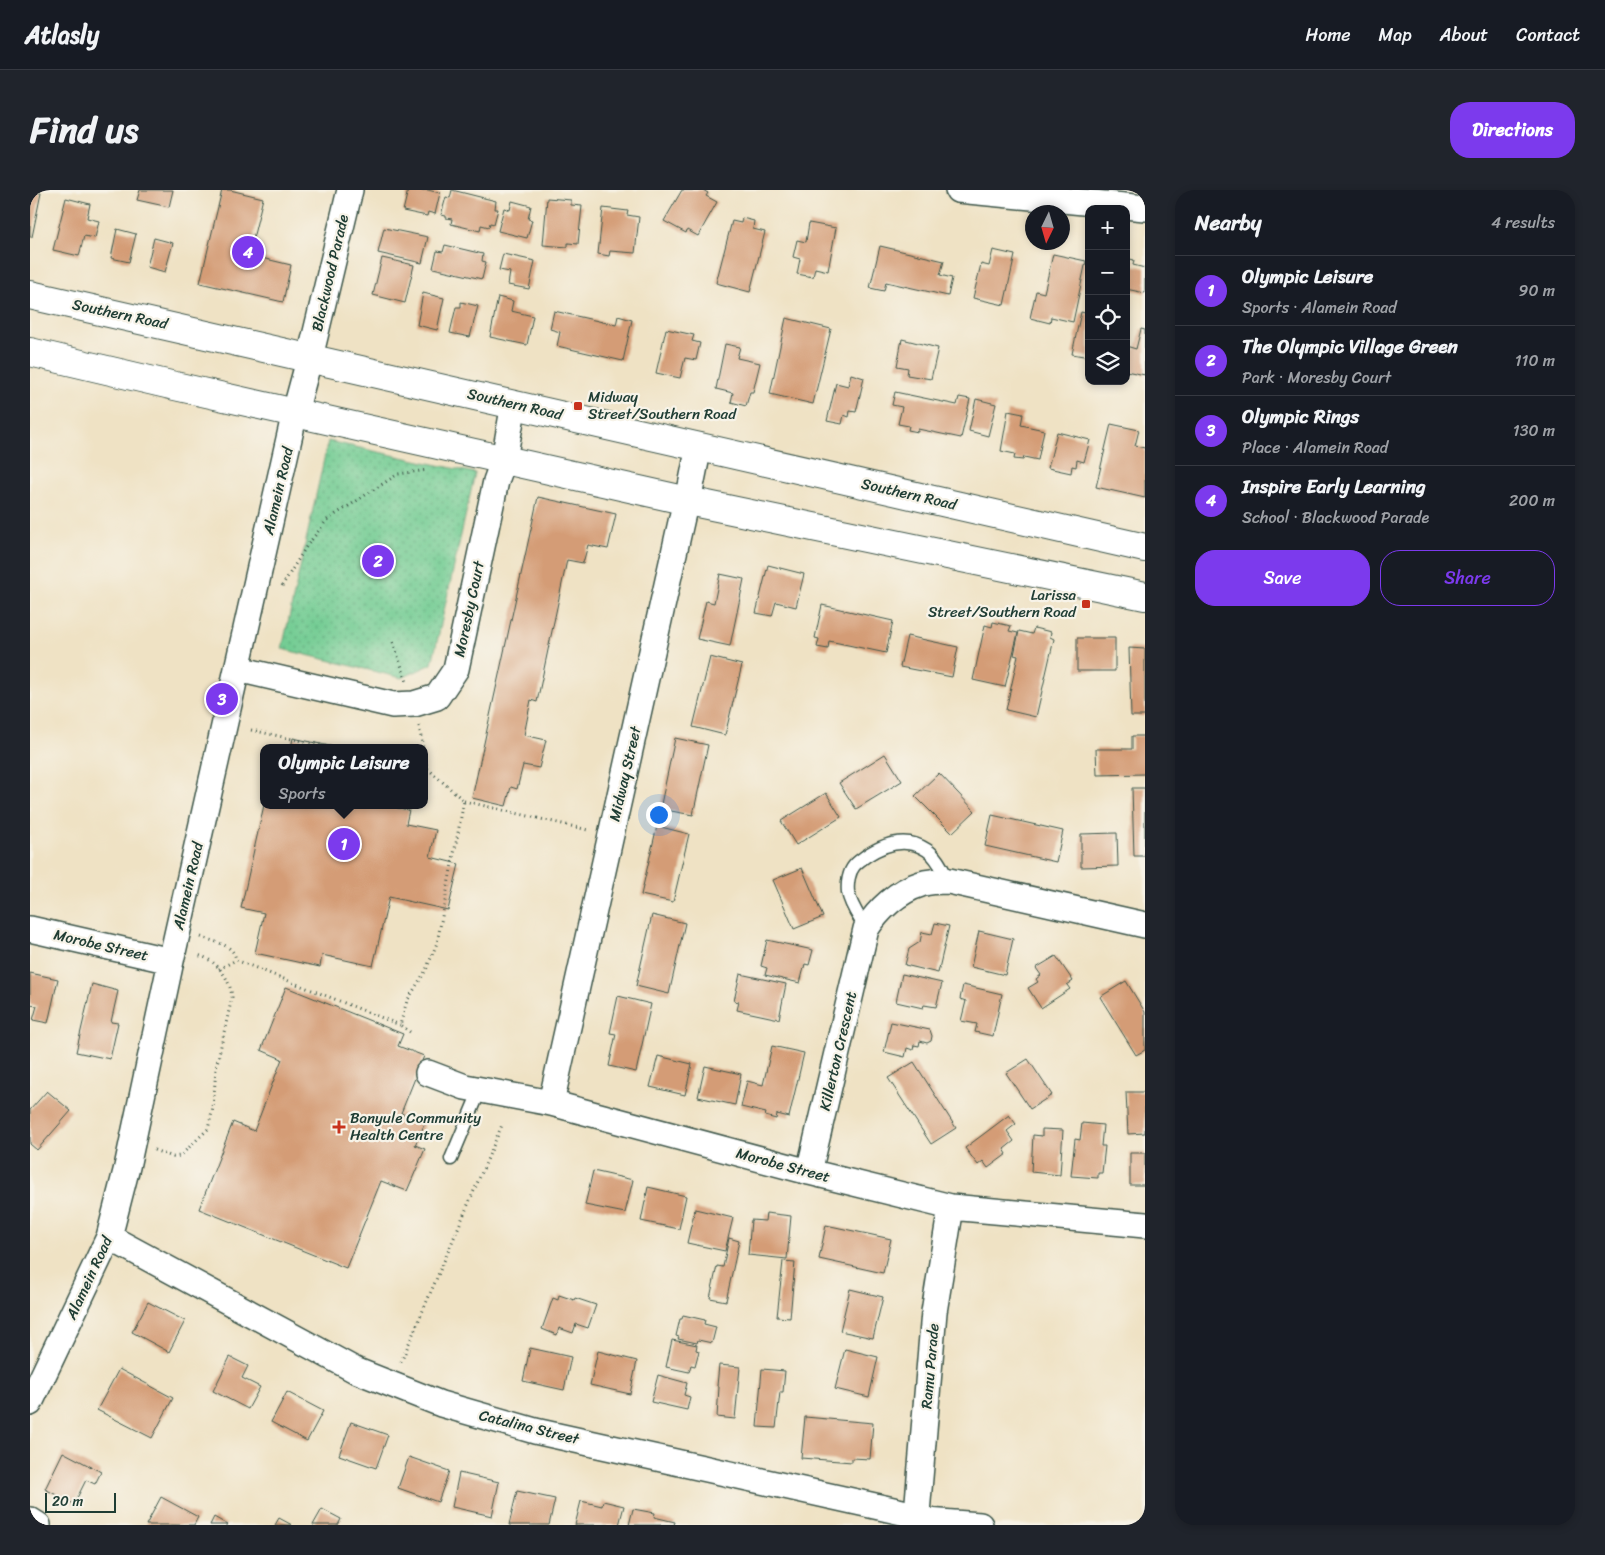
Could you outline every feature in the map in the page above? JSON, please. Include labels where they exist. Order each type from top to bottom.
[{"type":"main road","name":"Southern Road","points":[[30,295],[310,356],[1145,548]]},
{"type":"main road","points":[[30,352],[688,500],[1145,596]]},
{"type":"street","name":"Blackwood Parade","points":[[310,356],[350,190]]},
{"type":"street","points":[[958,190],[1145,208]]},
{"type":"street","name":"Alamein Road","points":[[30,1403],[109,1237],[127,1166],[171,961],[295,412],[310,356]]},
{"type":"street","name":"Moresby Court","points":[[238,669],[393,705],[414,704],[437,697],[456,669],[496,481],[504,459],[514,404]]},
{"type":"street","name":"Midway Street","points":[[551,1103],[699,446]]},
{"type":"street","name":"Killerton Crescent","points":[[809,1172],[866,930],[879,912],[892,900],[920,884],[932,881],[949,881],[1145,925]]},
{"type":"street","name":"Morobe Street","points":[[30,929],[171,961]]},
{"type":"street","name":"Morobe Street","points":[[428,1073],[466,1087],[551,1103],[809,1172],[951,1207],[1145,1225]]},
{"type":"street","name":"Ramu Parade","points":[[916,1521],[934,1312],[951,1207]]},
{"type":"street","name":"Catalina Street","points":[[109,1237],[355,1370],[441,1404],[535,1431],[902,1512],[916,1521],[980,1525]]},
{"type":"street","points":[[30,1520],[38,1525]]},
{"type":"lane","points":[[866,930],[850,901],[848,882],[854,866],[878,849],[888,844],[902,842],[927,850],[937,860],[949,881]]},
{"type":"lane","points":[[451,1159],[480,1090]]},
{"type":"path","points":[[282,586],[306,547],[327,520],[398,474],[431,470]]},
{"type":"path","points":[[251,730],[316,744]]},
{"type":"path","points":[[428,770],[464,801],[588,830]]},
{"type":"path","points":[[400,1025],[407,1001],[426,970],[437,943],[464,801]]},
{"type":"path","points":[[201,937],[225,945],[233,951],[236,960],[400,1025],[410,1032]]},
{"type":"path","points":[[154,1150],[174,1157],[180,1156],[208,1128],[213,1108],[216,1068],[232,997],[231,988],[220,969],[207,957],[197,955]]},
{"type":"path","points":[[220,969],[236,960]]},
{"type":"path","points":[[400,1362],[502,1125]]},
{"type":"green space","points":[[328,441],[475,473],[432,664],[402,678],[282,649]]},
{"type":"building","points":[[30,190],[37,190],[36,192],[41,193],[32,237],[30,237]]},
{"type":"building","points":[[140,190],[173,190],[169,207],[137,200]]},
{"type":"building","points":[[222,190],[230,190],[263,198],[249,255],[291,265],[283,302],[200,283]]},
{"type":"building","points":[[408,190],[428,190],[440,193],[435,214],[428,212],[427,216],[403,211]]},
{"type":"building","points":[[452,190],[496,201],[495,209],[498,209],[494,224],[490,223],[489,227],[481,225],[480,231],[451,224],[452,219],[441,215],[446,197],[450,198]]},
{"type":"building","points":[[682,190],[703,190],[708,193],[706,196],[717,202],[698,236],[687,230],[686,233],[664,221]]},
{"type":"building","points":[[66,198],[90,204],[87,218],[99,221],[95,238],[84,236],[79,256],[53,250]]},
{"type":"building","points":[[547,198],[571,200],[571,205],[582,206],[578,244],[568,243],[568,247],[543,245]]},
{"type":"building","points":[[512,201],[531,206],[528,219],[532,220],[527,238],[498,231],[504,208],[510,210]]},
{"type":"building","points":[[603,208],[628,211],[627,215],[639,217],[635,253],[610,251],[609,256],[598,254]]},
{"type":"building","points":[[742,218],[754,221],[753,229],[765,232],[750,292],[716,283],[732,221],[741,223]]},
{"type":"building","points":[[809,223],[836,228],[828,271],[815,268],[813,277],[797,274],[800,259],[793,257],[797,240],[806,242]]},
{"type":"building","points":[[384,228],[428,237],[422,263],[378,253]]},
{"type":"building","points":[[117,229],[136,234],[129,262],[111,258]]},
{"type":"building","points":[[154,238],[173,243],[165,272],[147,267]]},
{"type":"building","points":[[445,245],[483,254],[482,261],[486,262],[482,279],[433,268],[437,251],[443,252]]},
{"type":"building","points":[[880,246],[944,261],[940,275],[952,278],[948,296],[886,282],[884,291],[870,288]]},
{"type":"building","points":[[993,250],[1015,255],[1004,305],[973,298],[981,264],[989,266]]},
{"type":"building","points":[[503,254],[535,261],[529,289],[508,285],[510,272],[499,270]]},
{"type":"building","points":[[1053,254],[1085,261],[1073,322],[1051,317],[1050,323],[1030,318],[1036,291],[1044,293]]},
{"type":"building","points":[[382,258],[414,265],[405,303],[373,295]]},
{"type":"building","points":[[1130,259],[1134,260],[1133,265],[1145,268],[1145,293],[1130,290]]},
{"type":"building","points":[[423,293],[444,298],[437,330],[417,325]]},
{"type":"building","points":[[498,297],[513,301],[511,311],[533,316],[527,345],[490,337]]},
{"type":"building","points":[[461,302],[478,306],[470,337],[450,333],[456,307],[461,307]]},
{"type":"building","points":[[554,311],[616,325],[618,316],[632,320],[623,361],[557,346],[560,332],[550,329]]},
{"type":"building","points":[[1081,312],[1085,313],[1085,356],[1072,354]]},
{"type":"building","points":[[786,318],[831,329],[813,404],[770,394]]},
{"type":"building","points":[[666,329],[694,335],[692,341],[700,343],[696,360],[685,358],[680,378],[656,373]]},
{"type":"building","points":[[1141,329],[1145,330],[1145,375],[1130,372],[1130,347],[1136,349]]},
{"type":"building","points":[[902,339],[938,348],[931,379],[907,375],[908,368],[897,366]]},
{"type":"building","points":[[725,344],[740,347],[737,358],[760,363],[753,392],[750,392],[746,406],[731,402],[733,393],[716,389]]},
{"type":"building","points":[[851,374],[864,378],[856,412],[850,411],[849,417],[844,415],[842,424],[827,421],[836,383],[848,386]]},
{"type":"building","points":[[895,392],[957,405],[959,397],[970,399],[961,438],[918,429],[918,432],[908,430],[909,426],[898,424],[902,407],[892,405]]},
{"type":"building","points":[[976,399],[996,404],[988,436],[969,431]]},
{"type":"building","points":[[1008,411],[1023,414],[1021,425],[1044,430],[1038,460],[1024,457],[1023,460],[1014,459],[1015,454],[1001,451]]},
{"type":"building","points":[[1111,424],[1139,430],[1135,446],[1145,448],[1145,498],[1096,487]]},
{"type":"building","points":[[1057,432],[1090,440],[1084,462],[1077,460],[1076,467],[1072,466],[1071,473],[1048,468]]},
{"type":"building","points":[[538,497],[616,514],[608,549],[588,545],[583,563],[567,560],[537,702],[531,700],[524,735],[546,740],[539,768],[523,765],[517,789],[511,787],[506,806],[472,798]]},
{"type":"building","points":[[768,565],[804,574],[796,607],[776,602],[772,616],[756,613]]},
{"type":"building","points":[[720,574],[744,579],[730,646],[697,639],[706,601],[714,603]]},
{"type":"building","points":[[822,605],[893,621],[886,653],[829,641],[828,649],[817,647],[819,639],[815,638]]},
{"type":"building","points":[[993,622],[1011,626],[1009,631],[1018,633],[1005,687],[973,680],[985,625],[992,627]]},
{"type":"building","points":[[1034,628],[1051,632],[1050,637],[1054,639],[1036,717],[1006,710],[1018,656],[1014,655],[1019,631],[1032,634]]},
{"type":"building","points":[[907,636],[958,647],[952,677],[900,667]]},
{"type":"building","points":[[1077,638],[1115,638],[1115,671],[1077,671]]},
{"type":"building","points":[[1129,648],[1145,649],[1145,716],[1131,716]]},
{"type":"building","points":[[710,657],[742,665],[725,735],[693,727]]},
{"type":"building","points":[[1132,736],[1145,736],[1145,774],[1097,775],[1096,749],[1132,749]]},
{"type":"building","points":[[293,738],[320,744],[292,744]]},
{"type":"building","points":[[675,738],[708,745],[693,815],[660,809]]},
{"type":"building","points":[[885,754],[902,781],[856,809],[839,783]]},
{"type":"building","points":[[939,773],[975,811],[952,833],[915,796]]},
{"type":"building","points":[[1132,788],[1145,788],[1145,856],[1134,856]]},
{"type":"building","points":[[826,793],[841,817],[796,845],[781,821]]},
{"type":"building","points":[[263,809],[409,810],[406,824],[436,830],[430,857],[459,864],[448,910],[389,897],[373,966],[322,955],[320,967],[255,953],[264,913],[241,908]]},
{"type":"building","points":[[992,815],[1063,831],[1056,862],[985,846]]},
{"type":"building","points":[[657,826],[689,834],[673,902],[641,895]]},
{"type":"building","points":[[1117,833],[1118,866],[1081,867],[1081,834]]},
{"type":"building","points":[[802,868],[823,917],[794,929],[773,880]]},
{"type":"building","points":[[652,915],[685,923],[669,994],[636,986]]},
{"type":"building","points":[[935,923],[949,926],[938,973],[905,965],[909,949],[920,942],[922,932],[932,934]]},
{"type":"building","points":[[979,931],[1013,939],[1005,975],[971,967]]},
{"type":"building","points":[[767,940],[813,950],[809,965],[805,964],[800,983],[765,975],[767,968],[761,966]]},
{"type":"building","points":[[1056,956],[1073,981],[1067,985],[1070,989],[1041,1008],[1028,988],[1038,982],[1036,979],[1041,975],[1036,968]]},
{"type":"building","points":[[30,973],[58,979],[48,1023],[33,1020],[37,1006],[30,1005]]},
{"type":"building","points":[[740,974],[786,984],[779,1019],[737,1010],[739,1002],[734,1001]]},
{"type":"building","points":[[902,974],[942,983],[936,1007],[924,1005],[923,1008],[896,1002]]},
{"type":"building","points":[[1126,981],[1145,1012],[1145,1050],[1136,1055],[1100,997]]},
{"type":"building","points":[[92,984],[118,991],[111,1022],[118,1023],[110,1059],[76,1052]]},
{"type":"building","points":[[963,985],[1002,994],[993,1036],[975,1032],[977,1024],[961,1021],[966,1001],[960,999]]},
{"type":"building","name":"Banyule Community Health Centre","points":[[286,987],[403,1034],[398,1046],[424,1056],[401,1113],[425,1123],[415,1145],[425,1149],[407,1191],[381,1181],[346,1268],[199,1209],[233,1122],[254,1131],[282,1059],[261,1050]]},
{"type":"building","points":[[618,996],[651,1004],[636,1072],[609,1066],[616,1034],[610,1033]]},
{"type":"building","points":[[891,1022],[930,1030],[931,1041],[927,1043],[920,1041],[919,1046],[914,1045],[913,1050],[907,1048],[905,1057],[884,1052]]},
{"type":"building","points":[[772,1046],[804,1053],[789,1117],[777,1114],[776,1119],[765,1116],[766,1113],[741,1107],[747,1081],[763,1085]]},
{"type":"building","points":[[658,1056],[692,1064],[685,1095],[650,1087]]},
{"type":"building","points":[[1028,1059],[1052,1095],[1030,1109],[1006,1073]]},
{"type":"building","points":[[914,1062],[956,1128],[931,1144],[888,1078]]},
{"type":"building","points":[[705,1066],[741,1074],[735,1105],[698,1097]]},
{"type":"building","points":[[47,1091],[71,1111],[37,1150],[30,1144],[30,1110]]},
{"type":"building","points":[[1126,1092],[1145,1092],[1145,1133],[1128,1134]]},
{"type":"building","points":[[1009,1115],[1016,1124],[1007,1131],[1014,1141],[1004,1149],[1007,1154],[988,1168],[983,1161],[978,1165],[965,1148]]},
{"type":"building","points":[[1082,1123],[1103,1125],[1101,1146],[1105,1146],[1102,1173],[1098,1173],[1098,1178],[1071,1176],[1075,1139],[1080,1140]]},
{"type":"building","points":[[1042,1129],[1063,1130],[1060,1175],[1031,1172],[1033,1135],[1042,1136]]},
{"type":"building","points":[[1130,1153],[1145,1153],[1145,1185],[1130,1185]]},
{"type":"building","points":[[593,1171],[633,1180],[625,1213],[585,1205]]},
{"type":"building","points":[[648,1187],[686,1196],[679,1229],[641,1221]]},
{"type":"building","points":[[695,1209],[733,1218],[725,1251],[687,1243]]},
{"type":"building","points":[[766,1213],[791,1216],[787,1259],[748,1255],[751,1220],[765,1221]]},
{"type":"building","points":[[826,1225],[891,1239],[883,1273],[819,1259]]},
{"type":"building","points":[[729,1238],[739,1241],[726,1301],[710,1298],[717,1266],[723,1267]]},
{"type":"building","points":[[783,1261],[795,1262],[790,1318],[777,1317]]},
{"type":"building","points":[[850,1289],[883,1297],[873,1338],[840,1331]]},
{"type":"building","points":[[559,1295],[596,1305],[588,1328],[576,1324],[573,1333],[559,1328],[557,1335],[542,1329],[553,1298],[558,1300]]},
{"type":"building","points":[[148,1302],[185,1321],[169,1352],[132,1332]]},
{"type":"building","points":[[683,1315],[705,1320],[704,1324],[716,1327],[712,1343],[698,1340],[697,1343],[678,1339],[679,1337],[676,1336],[680,1319],[682,1319]]},
{"type":"building","points":[[672,1340],[697,1345],[696,1350],[699,1351],[695,1366],[691,1365],[689,1372],[666,1367]]},
{"type":"building","points":[[530,1348],[571,1357],[564,1390],[523,1381]]},
{"type":"building","points":[[845,1349],[878,1357],[869,1397],[835,1389]]},
{"type":"building","points":[[598,1351],[637,1361],[630,1394],[590,1385]]},
{"type":"building","points":[[230,1357],[248,1366],[242,1378],[260,1387],[248,1409],[213,1391]]},
{"type":"building","points":[[719,1365],[740,1367],[735,1419],[717,1417]]},
{"type":"building","points":[[119,1369],[173,1398],[152,1438],[97,1410]]},
{"type":"building","points":[[762,1369],[785,1371],[783,1392],[780,1392],[776,1428],[757,1427]]},
{"type":"building","points":[[658,1375],[687,1383],[684,1395],[690,1397],[687,1410],[651,1402]]},
{"type":"building","points":[[287,1392],[323,1411],[307,1441],[271,1422]]},
{"type":"building","points":[[805,1417],[873,1423],[870,1459],[852,1458],[852,1462],[801,1458]]},
{"type":"building","points":[[351,1422],[388,1435],[376,1468],[339,1455]]},
{"type":"building","points":[[63,1452],[101,1472],[95,1484],[86,1480],[74,1504],[45,1489]]},
{"type":"building","points":[[409,1457],[449,1471],[438,1502],[398,1488]]},
{"type":"building","points":[[459,1473],[499,1482],[492,1516],[452,1507]]},
{"type":"building","points":[[517,1491],[555,1499],[549,1525],[509,1525]]},
{"type":"building","points":[[161,1497],[198,1517],[194,1525],[146,1525]]},
{"type":"building","points":[[581,1501],[602,1506],[603,1501],[624,1506],[619,1525],[575,1525]]},
{"type":"building","points":[[322,1509],[341,1519],[338,1525],[313,1525]]},
{"type":"building","points":[[633,1509],[655,1513],[654,1517],[675,1522],[674,1525],[629,1525]]},
{"type":"building","points":[[214,1517],[228,1525],[210,1525]]},
{"type":"building","points":[[279,1518],[292,1525],[275,1525]]},
{"type":"place","name":"Inspire Early Learning","points":[[248,252]]},
{"type":"place","name":"Midway Street/Southern Road","points":[[578,406]]},
{"type":"place","name":"The Olympic Village Green","points":[[378,561]]},
{"type":"place","name":"Larissa Street/Southern Road","points":[[1086,604]]},
{"type":"place","name":"Olympic Rings","points":[[222,699]]},
{"type":"place","name":"Olympic Leisure","points":[[344,844]]},
{"type":"place","name":"Banyule Community Health Centre","points":[[339,1127]]}]
